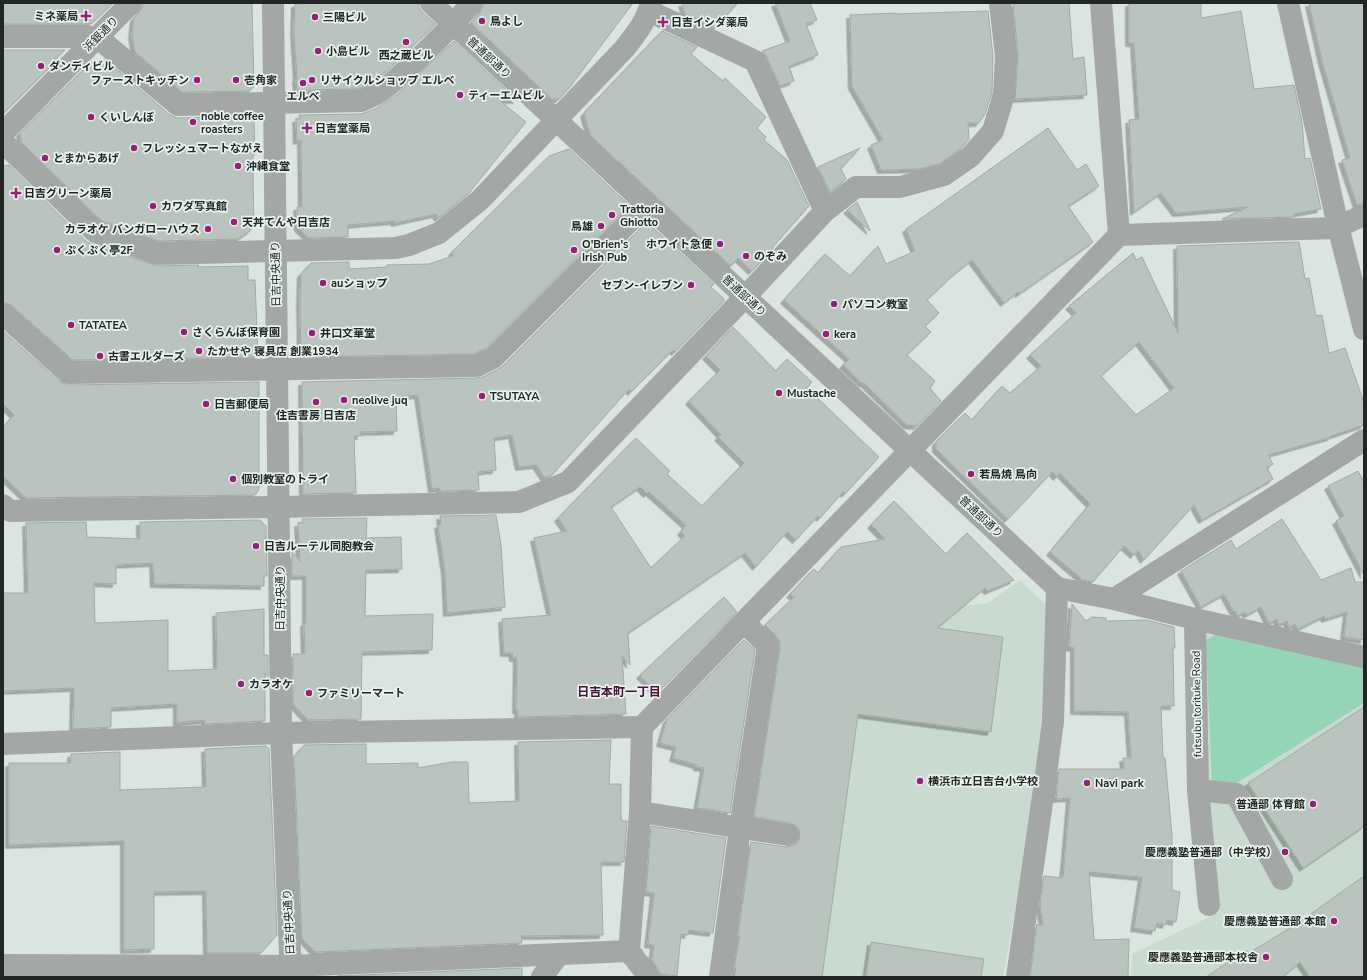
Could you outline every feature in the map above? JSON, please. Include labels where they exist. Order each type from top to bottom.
[{"type":"street","name":"浜銀通り","points":[[3,133],[131,3]]},
{"type":"street","name":"日吉中央通り","points":[[274,3],[281,733],[291,972]]},
{"type":"street","name":"普通部通り","points":[[431,3],[1057,588]]},
{"type":"street","points":[[3,37],[97,37],[178,105],[361,101],[374,96],[391,84],[454,25],[472,3]]},
{"type":"street","points":[[3,505],[10,511],[519,502],[568,482],[745,298],[825,211],[856,187],[900,187],[944,175],[970,157],[993,131],[1004,94],[1006,56],[1000,3]]},
{"type":"street","points":[[1101,3],[1119,235]]},
{"type":"street","points":[[1288,3],[1338,226],[1364,329]]},
{"type":"street","points":[[3,142],[95,232],[157,254],[396,248],[409,245],[439,233],[480,200],[625,48],[639,30],[650,7],[755,61],[825,211]]},
{"type":"street","points":[[3,314],[68,373],[478,366],[493,358],[646,205]]},
{"type":"street","points":[[649,977],[629,951],[640,812],[642,727],[1119,235],[1336,228],[1364,215]]},
{"type":"street","points":[[1114,599],[1364,440]]},
{"type":"street","points":[[1017,977],[1046,782],[1053,721],[1057,588],[1114,599],[1364,657]]},
{"type":"street","name":"futsubu torituke Road","points":[[1195,619],[1198,790],[1209,904]]},
{"type":"street","points":[[720,977],[740,828],[768,646],[744,622]]},
{"type":"street","points":[[3,744],[281,733],[642,727]]},
{"type":"street","points":[[1198,790],[1236,794],[1282,879]]},
{"type":"street","points":[[640,812],[788,835]]},
{"type":"street","points":[[3,965],[291,972],[560,954],[629,951]]},
{"type":"street","points":[[542,977],[560,954]]},
{"type":"shaded area","name":"横浜市立日吉台小学校","points":[[1020,580],[1048,607],[1042,716],[1027,845],[1003,977],[780,977],[827,622],[988,603]]},
{"type":"shaded area","name":"慶應義塾普通部（中学校）","points":[[1185,624],[1364,658],[1364,977],[1131,977],[1132,954],[1220,912],[1192,791]]},
{"type":"green space","points":[[1218,633],[1364,664],[1364,703],[1235,784],[1212,784],[1206,640]]},
{"type":"building","points":[[3,3],[113,3],[91,24],[3,24]]},
{"type":"building","points":[[143,3],[252,3],[254,87],[249,91],[182,92],[135,52],[132,35],[134,18],[143,6]]},
{"type":"building","points":[[419,3],[419,7],[422,12],[436,24],[390,68],[377,78],[358,89],[297,90],[294,32],[295,4]]},
{"type":"building","points":[[484,3],[633,3],[570,87],[559,99],[552,99],[471,23],[481,11]]},
{"type":"building","points":[[682,3],[738,3],[715,28],[685,14]]},
{"type":"building","points":[[775,3],[810,3],[817,20],[806,24],[818,55],[789,66],[794,81],[780,86],[766,56],[762,51],[790,41]]},
{"type":"building","points":[[1013,3],[1069,3],[1073,59],[1084,57],[1087,95],[1015,99],[1018,57]]},
{"type":"building","points":[[1129,3],[1201,3],[1201,18],[1241,11],[1254,89],[1294,85],[1302,122],[1305,159],[1310,158],[1321,209],[1294,214],[1294,217],[1222,219],[1248,207],[1176,213],[1161,193],[1134,212],[1129,120],[1139,119],[1134,43],[1129,43]]},
{"type":"building","points":[[1309,3],[1364,3],[1364,203],[1357,205],[1342,160],[1350,158],[1322,61]]},
{"type":"building","points":[[988,11],[993,56],[992,92],[985,114],[979,123],[968,123],[969,139],[962,148],[939,164],[919,169],[881,170],[871,145],[883,140],[852,86],[850,15]]},
{"type":"building","points":[[662,31],[697,47],[691,54],[723,81],[725,78],[766,117],[757,128],[766,137],[764,140],[787,160],[809,206],[772,248],[773,249],[752,271],[738,258],[731,266],[590,135],[584,113]]},
{"type":"building","points":[[454,41],[517,100],[499,100],[526,122],[469,193],[438,218],[436,214],[395,223],[394,221],[348,225],[348,237],[309,238],[298,228],[297,207],[302,207],[301,140],[297,141],[296,119],[300,119],[299,115],[361,114],[375,109],[399,93]]},
{"type":"building","points":[[3,50],[65,50],[3,114]]},
{"type":"building","points":[[106,60],[170,115],[178,118],[249,116],[254,121],[254,225],[250,231],[238,239],[159,241],[102,221],[22,143],[20,133],[91,62]]},
{"type":"building","points":[[1048,128],[1077,170],[1086,164],[1099,186],[1068,206],[1093,242],[1004,303],[972,260],[953,275],[927,300],[939,313],[925,326],[931,332],[907,355],[935,381],[930,388],[941,401],[917,426],[907,425],[864,383],[863,384],[843,365],[849,359],[784,300],[825,254],[850,276],[878,246],[886,264],[915,251],[906,229]]},
{"type":"building","points":[[860,148],[841,169],[846,179],[830,192],[818,167]]},
{"type":"building","points":[[569,149],[629,205],[486,348],[474,354],[301,357],[301,274],[311,263],[349,262],[349,269],[387,267],[387,265],[429,264],[453,256],[452,252],[549,156]]},
{"type":"building","points":[[9,165],[86,241],[91,244],[157,266],[248,266],[248,280],[255,280],[258,357],[73,360],[11,305],[3,302],[3,166]]},
{"type":"building","points":[[857,202],[870,230],[870,231],[847,210]]},
{"type":"building","points":[[647,222],[714,284],[711,287],[724,299],[724,301],[675,352],[673,350],[631,392],[629,389],[552,475],[545,478],[536,465],[519,467],[512,435],[494,438],[496,470],[478,472],[479,490],[440,491],[440,488],[432,489],[418,395],[396,397],[397,431],[360,432],[361,436],[354,436],[356,493],[303,494],[302,382],[483,377],[502,367]]},
{"type":"building","points":[[1299,242],[1305,279],[1309,278],[1316,316],[1322,315],[1329,353],[1345,348],[1364,403],[1364,425],[1331,437],[1268,455],[1273,464],[1267,468],[1273,479],[1202,520],[1194,505],[1144,560],[1138,550],[1134,555],[1124,546],[1093,582],[1083,580],[1050,552],[1090,504],[1060,473],[1057,477],[1052,472],[1008,519],[936,449],[936,442],[965,413],[972,420],[1002,386],[1010,393],[1041,366],[1030,355],[1076,313],[1069,306],[1133,253],[1136,260],[1142,257],[1178,333],[1177,246]],"holes":[[[1139,342],[1174,388],[1136,415],[1101,376]]]},
{"type":"building","points":[[733,327],[776,371],[787,359],[812,382],[807,388],[879,457],[845,494],[843,492],[820,518],[818,516],[796,540],[787,532],[756,567],[745,553],[628,633],[630,665],[622,656],[626,714],[518,717],[518,710],[516,710],[517,658],[513,658],[512,653],[504,653],[502,619],[551,615],[534,538],[567,531],[558,518],[636,438],[670,471],[667,474],[702,506],[744,463],[718,437],[721,435],[689,401],[720,370],[706,356]],"holes":[[[640,487],[647,494],[649,492],[686,525],[681,532],[685,536],[651,568],[611,507]]]},
{"type":"building","points":[[3,331],[60,382],[68,385],[259,382],[259,490],[255,495],[26,498],[3,476],[3,427],[14,415],[3,404]]},
{"type":"building","points":[[1358,471],[1364,482],[1364,575],[1336,521],[1344,516],[1328,486]]},
{"type":"building","points":[[894,501],[946,554],[967,533],[1014,580],[988,591],[985,588],[937,628],[1003,637],[991,732],[858,714],[822,977],[734,977],[751,842],[786,847],[793,846],[797,843],[800,837],[799,830],[796,826],[790,823],[754,817],[780,648],[780,642],[777,637],[765,625],[794,597],[790,594],[814,569],[818,573],[841,547],[885,539],[871,525]]},
{"type":"building","points":[[496,515],[501,545],[505,607],[447,613],[445,571],[438,525],[441,524],[440,516]]},
{"type":"building","points":[[367,518],[366,538],[401,537],[402,569],[366,570],[365,616],[433,614],[432,650],[362,652],[361,719],[308,720],[293,704],[293,654],[305,654],[304,623],[306,623],[306,576],[292,576],[292,552],[300,561],[298,523],[303,523],[302,519]]},
{"type":"building","points":[[1282,519],[1321,580],[1351,568],[1355,582],[1364,582],[1364,640],[1344,637],[1347,612],[1325,619],[1324,616],[1298,629],[1295,624],[1289,627],[1287,621],[1279,625],[1277,619],[1269,623],[1261,607],[1247,615],[1245,612],[1238,616],[1235,611],[1234,612],[1224,594],[1201,607],[1181,571],[1231,540],[1236,549]]},
{"type":"building","points":[[260,520],[266,526],[267,576],[264,576],[264,586],[154,584],[153,563],[116,565],[116,584],[94,583],[95,623],[168,620],[168,671],[217,669],[216,613],[264,609],[264,655],[268,655],[268,677],[265,674],[265,721],[205,724],[205,720],[177,723],[177,704],[111,708],[111,727],[73,729],[74,688],[3,691],[3,593],[28,593],[26,523],[86,522],[87,537],[140,539],[140,522]]},
{"type":"building","points":[[724,597],[737,612],[657,693],[640,675]]},
{"type":"building","points":[[1072,604],[1086,621],[1092,617],[1106,618],[1106,621],[1146,620],[1174,627],[1174,706],[1161,706],[1163,758],[1165,758],[1172,835],[1172,890],[1180,892],[1176,922],[1167,920],[1166,925],[1157,923],[1155,931],[1134,928],[1142,877],[1089,872],[1094,940],[1129,939],[1128,977],[1030,977],[1037,924],[1043,925],[1040,904],[1044,876],[1063,878],[1070,798],[1056,799],[1059,769],[1124,769],[1123,758],[1131,758],[1128,712],[1074,711],[1074,648],[1069,647]]},
{"type":"building","points":[[744,640],[755,650],[730,813],[697,808],[704,768],[673,758],[676,747],[660,743],[667,719]]},
{"type":"building","name":"普通部 体育館","points":[[1364,707],[1364,826],[1303,868],[1248,783]]},
{"type":"building","points":[[611,740],[609,784],[621,784],[621,816],[622,821],[627,821],[624,862],[601,862],[603,935],[521,936],[522,943],[315,952],[302,938],[294,757],[304,745],[366,744],[366,764],[418,763],[418,768],[452,762],[468,762],[469,803],[519,801],[518,742]]},
{"type":"building","points":[[266,746],[269,749],[277,935],[261,953],[207,953],[206,891],[154,892],[154,949],[124,950],[124,841],[9,845],[9,763],[71,763],[71,754],[120,752],[120,790],[206,787],[205,749]]},
{"type":"building","points":[[651,826],[726,838],[713,933],[689,930],[688,935],[681,934],[677,976],[661,974],[652,960],[654,945],[648,944],[654,893],[646,892]]},
{"type":"building","name":"慶應義塾普通部 本館","points":[[1364,876],[1364,977],[1310,977],[1300,962],[1282,977],[1206,977],[1246,950],[1249,953],[1298,923]]},
{"type":"building","points":[[871,942],[984,959],[981,977],[866,977]]},
{"type":"building","points":[[522,968],[522,977],[337,976]]},
{"type":"place","name":"ミネ薬局","points":[[86,16]]},
{"type":"place","name":"三陽ビル","points":[[315,17]]},
{"type":"place","name":"鳥よし","points":[[482,21]]},
{"type":"place","name":"日吉イシダ薬局","points":[[663,22]]},
{"type":"place","name":"西之蔵ビル","points":[[406,42]]},
{"type":"place","name":"小島ビル","points":[[318,51]]},
{"type":"place","name":"ダンディビル","points":[[41,66]]},
{"type":"place","name":"ファーストキッチン","points":[[197,80]]},
{"type":"place","name":"壱角家","points":[[236,80]]},
{"type":"place","name":"リサイクルショップ エルベ","points":[[312,80]]},
{"type":"place","name":"エルベ","points":[[303,83]]},
{"type":"place","name":"ティーエムビル","points":[[460,95]]},
{"type":"place","name":"くいしんぼ","points":[[91,117]]},
{"type":"place","name":"noble coffee roasters","points":[[193,122]]},
{"type":"place","name":"日吉堂薬局","points":[[307,128]]},
{"type":"place","name":"フレッシュマートながえ","points":[[134,148]]},
{"type":"place","name":"とまからあげ","points":[[45,158]]},
{"type":"place","name":"沖縄食堂","points":[[238,166]]},
{"type":"place","name":"日吉グリーン薬局","points":[[16,193]]},
{"type":"place","name":"カワダ写真館","points":[[153,206]]},
{"type":"place","name":"Trattoria Ghiotto","points":[[612,215]]},
{"type":"place","name":"天丼てんや日吉店","points":[[234,222]]},
{"type":"place","name":"鳥雄","points":[[601,226]]},
{"type":"place","name":"カラオケ バンガローハウス","points":[[208,229]]},
{"type":"place","name":"ホワイト急便","points":[[720,244]]},
{"type":"place","name":"ぷくぷく亭2F","points":[[57,250]]},
{"type":"place","name":"O'Brien's Irish Pub","points":[[574,250]]},
{"type":"place","name":"のぞみ","points":[[746,256]]},
{"type":"place","name":"auショップ","points":[[323,283]]},
{"type":"place","name":"セブン-イレブン","points":[[691,285]]},
{"type":"place","name":"パソコン教室","points":[[834,304]]},
{"type":"place","name":"TATATEA","points":[[71,325]]},
{"type":"place","name":"さくらんぼ保育園","points":[[184,332]]},
{"type":"place","name":"井口文華堂","points":[[312,333]]},
{"type":"place","name":"kera","points":[[826,334]]},
{"type":"place","name":"たかせや 寝具店 創業1934","points":[[199,351]]},
{"type":"place","name":"古書エルダーズ","points":[[100,356]]},
{"type":"place","name":"Mustache","points":[[779,393]]},
{"type":"place","name":"TSUTAYA","points":[[482,396]]},
{"type":"place","name":"neolive juq","points":[[344,400]]},
{"type":"place","name":"住吉書房 日吉店","points":[[316,402]]},
{"type":"place","name":"日吉郵便局","points":[[206,404]]},
{"type":"place","name":"若鳥焼 鳥向","points":[[971,474]]},
{"type":"place","name":"個別教室のトライ","points":[[233,479]]},
{"type":"place","name":"日吉ルーテル同胞教会","points":[[256,546]]},
{"type":"place","name":"カラオケ","points":[[241,684]]},
{"type":"place","name":"ファミリーマート","points":[[309,693]]},
{"type":"place","name":"横浜市立日吉台小学校","points":[[920,781]]},
{"type":"place","name":"Navi park","points":[[1087,783]]},
{"type":"place","name":"普通部 体育館","points":[[1313,804]]},
{"type":"place","name":"慶應義塾普通部（中学校）","points":[[1285,852]]},
{"type":"place","name":"慶應義塾普通部 本館","points":[[1334,921]]},
{"type":"place","name":"慶應義塾普通部本校舎","points":[[1266,957]]},
{"type":"district","name":"日吉本町一丁目","points":[[619,692]]}]
